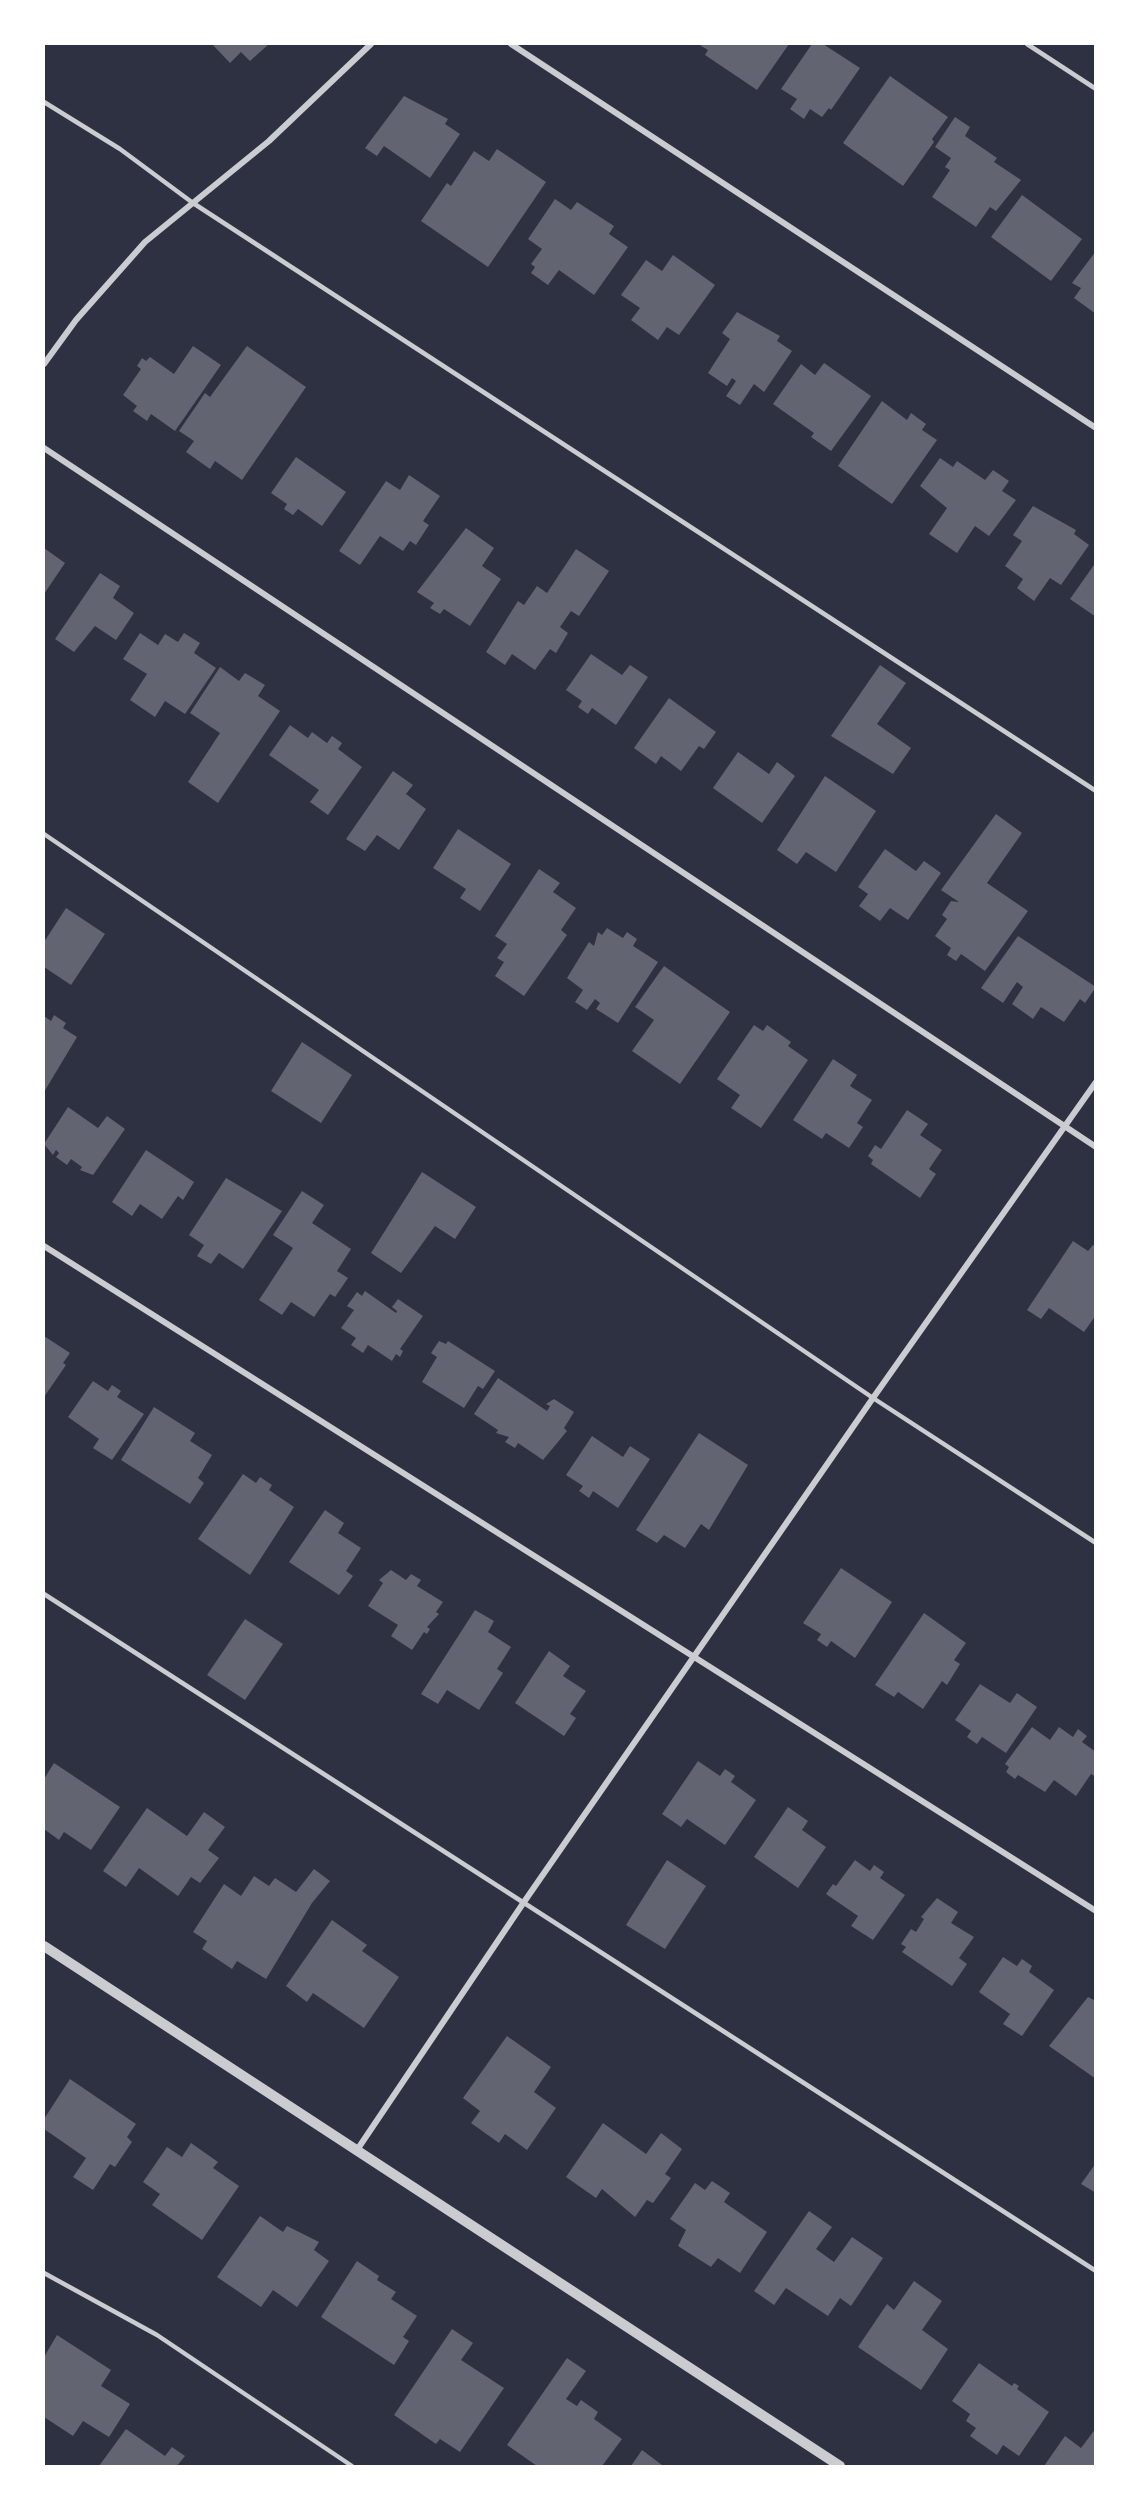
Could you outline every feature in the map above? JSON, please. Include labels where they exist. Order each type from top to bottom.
[{"type":"street","points":[[44,364],[76,320],[146,242],[269,141],[371,44]]},
{"type":"street","points":[[511,44],[1095,428]]},
{"type":"street","points":[[44,448],[1095,1147]]},
{"type":"street","points":[[357,2150],[524,1902],[1095,1082]]},
{"type":"street","points":[[44,1246],[1095,1911]]},
{"type":"street","points":[[44,1946],[840,2466]]},
{"type":"lane","points":[[1028,44],[1095,88]]},
{"type":"lane","points":[[44,102],[120,149],[193,202],[1095,791]]},
{"type":"lane","points":[[44,834],[873,1398],[1095,1543]]},
{"type":"lane","points":[[44,1594],[1095,2271]]},
{"type":"lane","points":[[44,2273],[157,2335],[352,2466]]},
{"type":"building","points":[[212,44],[269,44],[250,61],[241,52],[230,63]]},
{"type":"building","points":[[698,44],[789,44],[757,90],[705,55],[708,50]]},
{"type":"building","points":[[812,44],[823,44],[860,68],[831,110],[829,108],[822,117],[810,109],[804,119],[790,109],[797,99],[781,89]]},
{"type":"building","points":[[890,76],[948,117],[932,139],[934,142],[903,186],[843,143]]},
{"type":"building","points":[[404,96],[448,119],[445,124],[460,134],[430,178],[384,146],[377,156],[365,148]]},
{"type":"building","points":[[955,117],[970,127],[965,136],[997,158],[994,162],[1021,180],[996,211],[990,207],[976,227],[932,197],[950,170],[945,167],[951,158],[935,147]]},
{"type":"building","points":[[497,149],[546,182],[488,267],[421,221],[447,183],[451,186],[474,151],[489,161]]},
{"type":"building","points":[[1022,195],[1082,239],[1051,281],[991,237]]},
{"type":"building","points":[[555,199],[571,210],[577,202],[614,226],[609,234],[628,247],[594,295],[559,270],[548,285],[531,273],[535,267],[531,264],[542,249],[528,239]]},
{"type":"building","points":[[1096,251],[1096,314],[1074,298],[1081,288],[1072,283]]},
{"type":"building","points":[[673,255],[715,285],[679,335],[667,327],[658,340],[631,320],[640,308],[621,295],[646,260],[662,271]]},
{"type":"building","points":[[737,312],[780,336],[777,341],[792,351],[764,392],[754,384],[740,405],[726,396],[736,381],[732,378],[727,386],[708,373],[730,339],[722,333]]},
{"type":"building","points":[[193,346],[221,365],[175,431],[151,414],[147,421],[133,411],[137,406],[123,395],[141,369],[137,366],[142,358],[146,361],[150,357],[174,374]]},
{"type":"building","points":[[247,346],[306,387],[242,480],[215,461],[210,469],[186,452],[194,441],[179,431],[205,393],[210,397]]},
{"type":"building","points":[[824,363],[871,396],[831,451],[811,437],[814,433],[773,404],[801,364],[815,375]]},
{"type":"building","points":[[882,401],[907,420],[911,413],[926,424],[922,430],[937,440],[892,504],[838,466]]},
{"type":"building","points":[[296,457],[346,492],[322,526],[298,509],[293,515],[284,509],[287,504],[271,493]]},
{"type":"building","points":[[940,458],[953,467],[957,461],[985,480],[993,470],[1009,481],[1002,491],[1016,500],[989,536],[975,526],[957,553],[929,534],[947,508],[920,486]]},
{"type":"building","points":[[409,475],[440,496],[423,521],[429,525],[416,545],[410,541],[403,551],[380,536],[360,565],[339,551],[386,481],[400,490]]},
{"type":"building","points":[[1033,506],[1076,530],[1074,534],[1089,545],[1061,585],[1050,578],[1034,601],[1017,588],[1023,579],[1005,566],[1022,541],[1013,535]]},
{"type":"building","points":[[466,528],[494,548],[482,566],[501,579],[470,626],[444,609],[440,614],[430,608],[434,603],[417,592]]},
{"type":"building","points":[[44,548],[65,563],[44,594]]},
{"type":"building","points":[[576,549],[609,571],[579,616],[571,611],[560,627],[568,633],[556,653],[550,649],[535,670],[512,654],[505,665],[486,652],[518,601],[524,605],[537,586],[547,593]]},
{"type":"building","points":[[1096,562],[1096,617],[1070,599]]},
{"type":"building","points":[[100,573],[120,586],[113,598],[134,613],[116,640],[95,626],[74,652],[55,639]]},
{"type":"building","points":[[140,633],[158,645],[165,634],[178,642],[184,633],[200,643],[194,653],[216,668],[185,714],[165,701],[155,717],[130,700],[147,674],[123,659]]},
{"type":"building","points":[[591,654],[622,675],[630,665],[648,677],[616,725],[592,708],[588,714],[578,707],[582,701],[566,690]]},
{"type":"building","points":[[880,665],[906,683],[877,724],[911,748],[893,774],[831,736]]},
{"type":"building","points":[[220,667],[239,681],[245,673],[265,685],[258,696],[280,711],[218,803],[188,782],[220,733],[190,713]]},
{"type":"building","points":[[669,698],[716,732],[704,749],[699,746],[681,771],[661,756],[656,764],[634,748]]},
{"type":"building","points":[[290,725],[308,738],[312,732],[327,743],[332,736],[342,743],[338,749],[362,767],[328,815],[310,802],[319,790],[269,755]]},
{"type":"building","points":[[738,752],[769,774],[777,762],[795,776],[762,823],[713,788]]},
{"type":"building","points":[[393,771],[413,785],[406,794],[426,809],[399,850],[377,835],[365,851],[346,839]]},
{"type":"building","points":[[825,776],[876,811],[836,872],[806,852],[797,864],[777,850]]},
{"type":"building","points":[[996,814],[1022,833],[987,883],[1028,911],[985,971],[961,954],[956,961],[947,955],[951,948],[935,936],[947,919],[942,915],[951,901],[959,902],[941,890]]},
{"type":"building","points":[[458,829],[511,864],[480,911],[460,898],[466,889],[433,868]]},
{"type":"building","points":[[885,849],[916,871],[924,861],[941,873],[908,920],[890,908],[880,921],[859,906],[868,894],[858,887]]},
{"type":"building","points":[[539,869],[560,883],[553,892],[576,908],[561,930],[567,935],[524,996],[495,976],[504,962],[497,958],[507,944],[495,936]]},
{"type":"building","points":[[66,908],[105,934],[71,985],[44,967],[44,942]]},
{"type":"building","points":[[607,928],[623,938],[627,932],[637,939],[633,946],[658,962],[618,1023],[596,1009],[600,1003],[595,999],[587,1010],[575,1002],[583,990],[567,978],[589,942],[594,946],[598,932],[602,935]]},
{"type":"building","points":[[1018,936],[1096,987],[1085,1003],[1080,999],[1064,1022],[1041,1007],[1033,1019],[1012,1004],[1023,987],[1017,982],[1003,1003],[981,988]]},
{"type":"building","points":[[664,966],[730,1012],[680,1084],[632,1051],[654,1020],[635,1007]]},
{"type":"building","points":[[54,1015],[66,1023],[63,1028],[77,1037],[44,1092],[44,1016],[51,1021]]},
{"type":"building","points":[[754,1025],[763,1031],[767,1025],[791,1042],[788,1046],[808,1060],[761,1128],[731,1108],[740,1095],[717,1079]]},
{"type":"building","points":[[302,1042],[352,1075],[321,1123],[271,1091]]},
{"type":"building","points":[[833,1059],[857,1075],[850,1086],[872,1100],[857,1123],[863,1127],[849,1148],[826,1133],[822,1139],[793,1120]]},
{"type":"building","points":[[68,1107],[98,1128],[107,1116],[125,1129],[93,1175],[80,1170],[82,1167],[71,1159],[67,1165],[56,1157],[59,1153],[56,1150],[53,1155],[44,1144]]},
{"type":"building","points":[[907,1110],[928,1124],[920,1135],[942,1150],[929,1169],[936,1174],[920,1198],[871,1164],[873,1160],[868,1156],[875,1145],[881,1149]]},
{"type":"building","points":[[146,1150],[194,1182],[183,1200],[178,1196],[162,1219],[140,1204],[132,1216],[112,1202]]},
{"type":"building","points":[[422,1172],[476,1207],[455,1239],[435,1226],[401,1273],[371,1253]]},
{"type":"building","points":[[226,1178],[282,1211],[243,1269],[219,1253],[211,1264],[197,1256],[204,1245],[189,1235]]},
{"type":"building","points":[[302,1191],[324,1205],[312,1223],[351,1249],[337,1271],[348,1278],[335,1297],[330,1294],[314,1317],[291,1302],[282,1315],[259,1300],[293,1248],[273,1235]]},
{"type":"building","points":[[1073,1241],[1088,1251],[1093,1245],[1096,1247],[1096,1315],[1084,1332],[1049,1308],[1041,1319],[1027,1310]]},
{"type":"building","points":[[365,1291],[396,1313],[397,1311],[392,1307],[398,1299],[423,1316],[400,1349],[403,1351],[400,1357],[396,1354],[392,1361],[368,1345],[363,1353],[351,1345],[356,1338],[341,1328],[354,1310],[347,1306],[357,1292],[362,1296]]},
{"type":"building","points":[[44,1336],[70,1353],[63,1363],[66,1365],[44,1397]]},
{"type":"building","points":[[439,1341],[446,1344],[448,1341],[495,1371],[483,1389],[478,1386],[464,1408],[422,1382],[437,1357],[431,1353]]},
{"type":"building","points":[[498,1378],[547,1411],[550,1406],[546,1404],[554,1399],[574,1412],[564,1428],[567,1431],[543,1460],[518,1443],[515,1448],[505,1442],[509,1437],[496,1433],[498,1430],[474,1414]]},
{"type":"building","points":[[93,1381],[108,1391],[112,1385],[121,1391],[117,1397],[144,1414],[112,1460],[93,1448],[99,1439],[68,1417]]},
{"type":"building","points":[[154,1407],[195,1433],[190,1441],[212,1455],[198,1478],[204,1483],[190,1504],[121,1460]]},
{"type":"building","points":[[699,1433],[748,1465],[709,1530],[701,1524],[685,1548],[664,1535],[657,1543],[636,1530]]},
{"type":"building","points":[[592,1436],[623,1457],[630,1446],[650,1459],[618,1508],[593,1491],[589,1498],[579,1491],[583,1486],[566,1475]]},
{"type":"building","points":[[243,1474],[256,1483],[260,1477],[272,1485],[269,1490],[294,1507],[250,1575],[198,1539]]},
{"type":"building","points":[[325,1510],[344,1523],[338,1533],[361,1548],[346,1571],[353,1576],[339,1595],[289,1562]]},
{"type":"building","points":[[841,1568],[892,1602],[855,1658],[831,1641],[827,1647],[817,1640],[821,1634],[803,1623]]},
{"type":"building","points":[[391,1570],[406,1580],[411,1574],[421,1580],[417,1586],[443,1602],[436,1612],[439,1614],[427,1627],[430,1629],[427,1634],[424,1632],[412,1650],[391,1636],[398,1625],[368,1606],[383,1583],[379,1580]]},
{"type":"building","points":[[475,1610],[494,1621],[488,1632],[511,1647],[497,1669],[503,1673],[479,1710],[447,1690],[438,1704],[421,1694]]},
{"type":"building","points":[[924,1613],[966,1643],[954,1660],[960,1664],[947,1685],[942,1681],[923,1709],[898,1692],[894,1697],[875,1685]]},
{"type":"building","points":[[245,1619],[283,1644],[245,1700],[207,1675]]},
{"type":"building","points":[[549,1651],[570,1666],[563,1676],[586,1691],[570,1714],[576,1718],[564,1736],[515,1703]]},
{"type":"building","points":[[980,1684],[1010,1703],[1017,1693],[1037,1707],[1006,1753],[982,1737],[977,1744],[967,1737],[971,1731],[955,1720]]},
{"type":"building","points":[[1032,1727],[1050,1740],[1059,1727],[1073,1737],[1078,1729],[1087,1736],[1082,1742],[1096,1752],[1096,1777],[1091,1774],[1076,1796],[1054,1780],[1045,1792],[1018,1775],[1015,1779],[1006,1772],[1009,1767],[1005,1764]]},
{"type":"building","points":[[698,1761],[720,1776],[725,1769],[735,1776],[731,1782],[756,1800],[725,1845],[687,1819],[681,1827],[662,1814]]},
{"type":"building","points":[[54,1763],[120,1807],[91,1850],[64,1832],[59,1840],[44,1829],[44,1779]]},
{"type":"building","points":[[788,1807],[808,1821],[802,1830],[826,1847],[798,1888],[754,1857]]},
{"type":"building","points":[[147,1808],[187,1836],[204,1812],[225,1827],[208,1850],[219,1858],[200,1883],[191,1877],[178,1896],[139,1868],[126,1887],[103,1871]]},
{"type":"building","points":[[667,1860],[706,1886],[665,1949],[626,1925]]},
{"type":"building","points":[[855,1860],[870,1871],[874,1865],[884,1872],[880,1878],[905,1895],[873,1940],[851,1926],[858,1916],[826,1894],[833,1884],[836,1886]]},
{"type":"building","points":[[314,1869],[330,1881],[312,1903],[266,1979],[237,1961],[232,1969],[202,1949],[207,1941],[193,1932],[224,1884],[241,1896],[254,1876],[269,1886],[275,1878],[296,1892]]},
{"type":"building","points":[[937,1898],[958,1912],[951,1923],[974,1937],[959,1958],[967,1964],[952,1986],[902,1952],[906,1947],[901,1944],[911,1929],[916,1932],[924,1919],[921,1917]]},
{"type":"building","points":[[332,1920],[367,1945],[362,1951],[399,1977],[364,2028],[313,1993],[307,2002],[286,1986]]},
{"type":"building","points":[[1003,1957],[1017,1966],[1022,1959],[1032,1966],[1029,1972],[1054,1990],[1022,2036],[1003,2024],[1010,2014],[979,1992]]},
{"type":"building","points":[[1088,1997],[1096,2001],[1096,2079],[1049,2046]]},
{"type":"building","points":[[507,2036],[551,2067],[534,2092],[556,2108],[527,2150],[505,2134],[499,2143],[471,2123],[480,2111],[463,2098]]},
{"type":"building","points":[[70,2079],[136,2124],[127,2137],[132,2142],[115,2167],[110,2164],[93,2190],[73,2177],[86,2158],[44,2129],[44,2119]]},
{"type":"building","points":[[603,2123],[646,2154],[661,2133],[682,2149],[665,2174],[671,2178],[653,2203],[647,2200],[635,2217],[602,2189],[596,2198],[566,2177]]},
{"type":"building","points":[[191,2143],[218,2162],[213,2168],[239,2186],[202,2240],[152,2205],[160,2194],[143,2182],[167,2147],[182,2157]]},
{"type":"building","points":[[1096,2163],[1096,2193],[1081,2184]]},
{"type":"building","points":[[712,2181],[730,2193],[724,2202],[767,2232],[740,2273],[718,2258],[711,2267],[678,2246],[686,2230],[670,2219],[695,2183],[705,2190]]},
{"type":"building","points":[[809,2211],[832,2227],[816,2249],[834,2262],[852,2237],[883,2258],[851,2306],[840,2298],[828,2316],[786,2288],[774,2305],[754,2291]]},
{"type":"building","points":[[260,2216],[283,2232],[287,2226],[319,2242],[314,2250],[329,2261],[297,2307],[273,2290],[261,2307],[217,2277]]},
{"type":"building","points":[[357,2261],[379,2276],[377,2280],[396,2292],[391,2299],[417,2316],[403,2337],[409,2341],[394,2365],[321,2317]]},
{"type":"building","points":[[914,2281],[942,2301],[922,2330],[948,2349],[921,2390],[858,2347],[887,2304],[894,2310]]},
{"type":"building","points":[[452,2329],[473,2343],[461,2360],[504,2388],[460,2452],[440,2439],[436,2444],[394,2415]]},
{"type":"building","points":[[57,2335],[111,2370],[101,2386],[130,2404],[109,2437],[83,2421],[73,2436],[44,2417],[44,2357]]},
{"type":"building","points":[[567,2358],[586,2371],[566,2399],[577,2406],[581,2400],[598,2412],[594,2419],[622,2439],[602,2466],[537,2466],[507,2445]]},
{"type":"building","points":[[979,2363],[1012,2386],[1014,2383],[1019,2386],[1017,2389],[1049,2412],[1019,2456],[1003,2445],[997,2455],[970,2436],[976,2428],[966,2421],[970,2414],[952,2401]]},
{"type":"building","points":[[1096,2428],[1096,2466],[1044,2466],[1065,2436],[1081,2448]]},
{"type":"building","points":[[126,2429],[165,2456],[172,2447],[185,2456],[177,2466],[99,2466]]},
{"type":"building","points":[[642,2450],[662,2465],[631,2466]]}]
